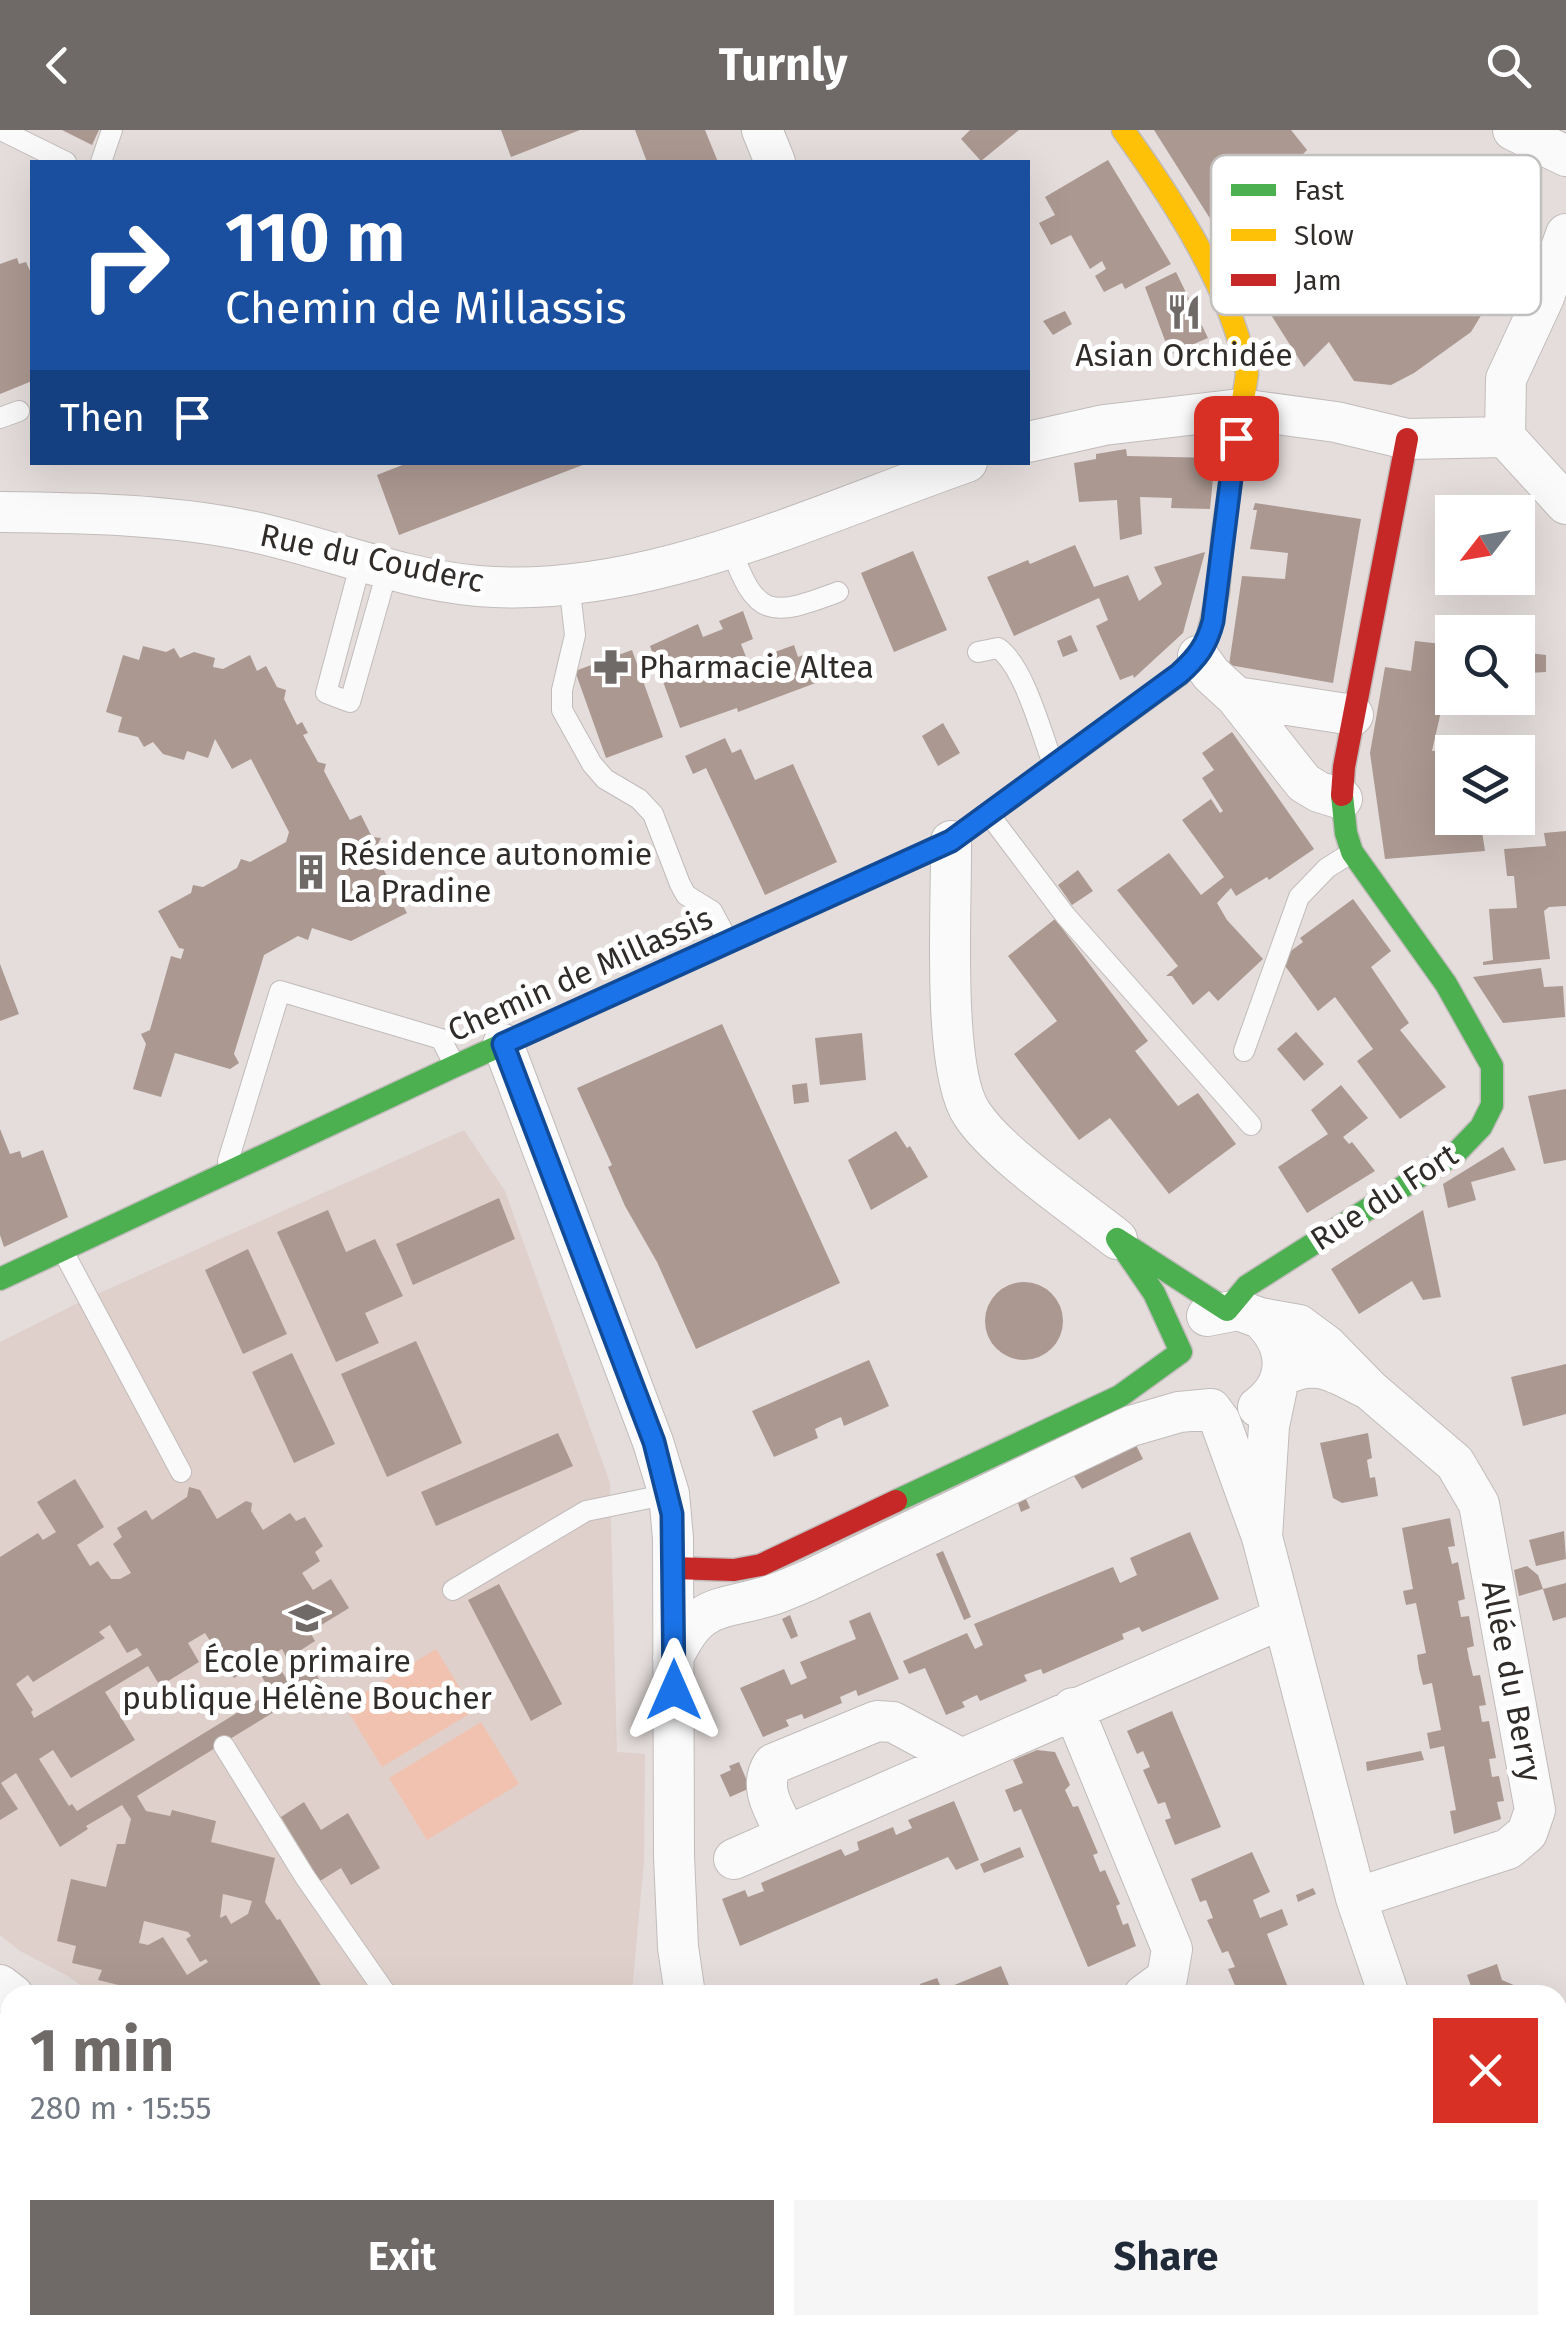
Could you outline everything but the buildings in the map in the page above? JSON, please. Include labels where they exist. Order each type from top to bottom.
[{"type":"street","points":[[762,130],[774,160]]},
{"type":"street","points":[[1123,130],[1179,218],[1211,280]]},
{"type":"street","points":[[1514,130],[1566,156]]},
{"type":"street","points":[[1566,234],[1555,302],[1506,379],[1506,437],[1566,504]]},
{"type":"street","points":[[1229,315],[1247,365],[1215,606],[1208,642],[1198,656],[1304,783],[1342,799]]},
{"type":"street","points":[[1030,442],[1104,425],[1240,409],[1336,422],[1407,440],[1506,437]]},
{"type":"street","name":"Rue du Fort","points":[[1243,1314],[1246,1286],[1456,1152],[1481,1127],[1492,1105],[1492,1066],[1485,1049],[1446,984],[1352,852],[1346,834],[1342,799],[1353,715],[1407,440]]},
{"type":"street","name":"Rue du Couderc","points":[[0,512],[83,512],[187,520],[476,586],[569,583],[654,568],[730,546],[959,465]]},
{"type":"street","name":"Chemin de Millassis","points":[[0,1278],[454,1066],[951,841],[1130,712],[1198,656]]},
{"type":"street","points":[[1236,697],[1353,715]]},
{"type":"street","points":[[951,841],[953,1047],[968,1110],[989,1136],[1117,1239],[1243,1314],[1279,1341],[1284,1364],[1269,1426],[1262,1537]]},
{"type":"street","points":[[503,1044],[654,1442],[669,1494],[674,1856],[684,1985]]},
{"type":"street","points":[[1117,1239],[1150,1284],[1166,1314],[1181,1352],[1184,1382],[1211,1409],[1228,1436],[1262,1537],[1356,1898],[1385,1985]]},
{"type":"street","points":[[673,1568],[734,1570],[760,1565],[1120,1396],[1181,1352],[1195,1325],[1204,1318],[1243,1314]]},
{"type":"street","name":"Allée du Berry","points":[[1243,1314],[1299,1325],[1455,1463],[1479,1504],[1535,1810],[1527,1833],[1508,1849],[1356,1898]]},
{"type":"street","name":"Allée du Berry","points":[[1279,1382],[1307,1366],[1323,1368],[1370,1390]]},
{"type":"street","points":[[673,1658],[688,1632],[714,1609],[763,1598],[809,1580],[1132,1426],[1178,1412],[1211,1409],[1230,1413],[1260,1406],[1279,1382]]},
{"type":"street","points":[[734,1859],[1281,1618]]},
{"type":"street","points":[[1073,1708],[1172,1949],[1166,1978],[1157,1985]]},
{"type":"street","points":[[787,1836],[768,1798],[765,1781],[772,1764],[877,1721],[893,1722],[960,1758]]},
{"type":"lane","points":[[2,130],[62,160]]},
{"type":"lane","points":[[103,160],[112,130]]},
{"type":"lane","points":[[730,546],[745,586],[771,607],[798,607],[838,592]]},
{"type":"lane","points":[[374,565],[350,702],[326,694],[374,565]]},
{"type":"lane","points":[[569,583],[574,634],[562,690],[562,710],[592,764],[605,779],[639,800],[653,814],[686,895],[712,911],[728,942]]},
{"type":"lane","points":[[978,652],[998,648],[1010,660],[1053,764]]},
{"type":"lane","points":[[988,814],[1065,915],[1251,1124]]},
{"type":"lane","points":[[1244,1050],[1299,898],[1326,868],[1352,852]]},
{"type":"lane","points":[[225,1172],[280,991],[441,1039],[454,1066]]},
{"type":"lane","points":[[62,1249],[180,1472]]},
{"type":"lane","points":[[454,1590],[586,1511],[669,1494]]},
{"type":"lane","points":[[224,1746],[305,1876],[380,1985]]},
{"type":"shaded area","name":"École primaire publique Hélène Boucher","points":[[464,1130],[505,1191],[610,1483],[617,1752],[645,1754],[644,1861],[633,1985],[80,1985],[20,1951],[0,1935],[0,1342],[86,1299]]},
{"type":"shaded area","points":[[436,1649],[474,1711],[382,1767],[344,1705]]},
{"type":"shaded area","points":[[481,1722],[519,1784],[427,1840],[389,1778]]},
{"type":"traffic: fast","points":[[0,1279],[455,1066],[951,841],[1179,675],[1202,647],[1210,627]]},
{"type":"traffic: fast","points":[[896,1501],[1120,1396],[1181,1352],[1154,1293],[1117,1239],[1227,1310],[1247,1286],[1456,1153],[1481,1127],[1492,1105],[1492,1066],[1446,984],[1352,852],[1342,795]]},
{"type":"traffic: slow","points":[[1123,130],[1180,215],[1211,270]]},
{"type":"traffic: slow","points":[[1210,627],[1247,374],[1231,315]]},
{"type":"traffic: jam","points":[[1342,795],[1344,767],[1407,439]]},
{"type":"traffic: jam","points":[[673,1568],[734,1570],[761,1565],[896,1501]]},
{"type":"place","name":"Asian Orchidée","points":[[1184,312]]},
{"type":"place","name":"Pharmacie Altea","points":[[611,667]]},
{"type":"place","name":"Résidence autonomie La Pradine","points":[[311,872]]},
{"type":"place","name":"École primaire publique Hélène Boucher","points":[[307,1618]]},
{"type":"route","points":[[674,1690],[669,1494],[654,1442],[503,1044],[951,841],[1179,674],[1208,642],[1218,592],[1236,438]]}]
